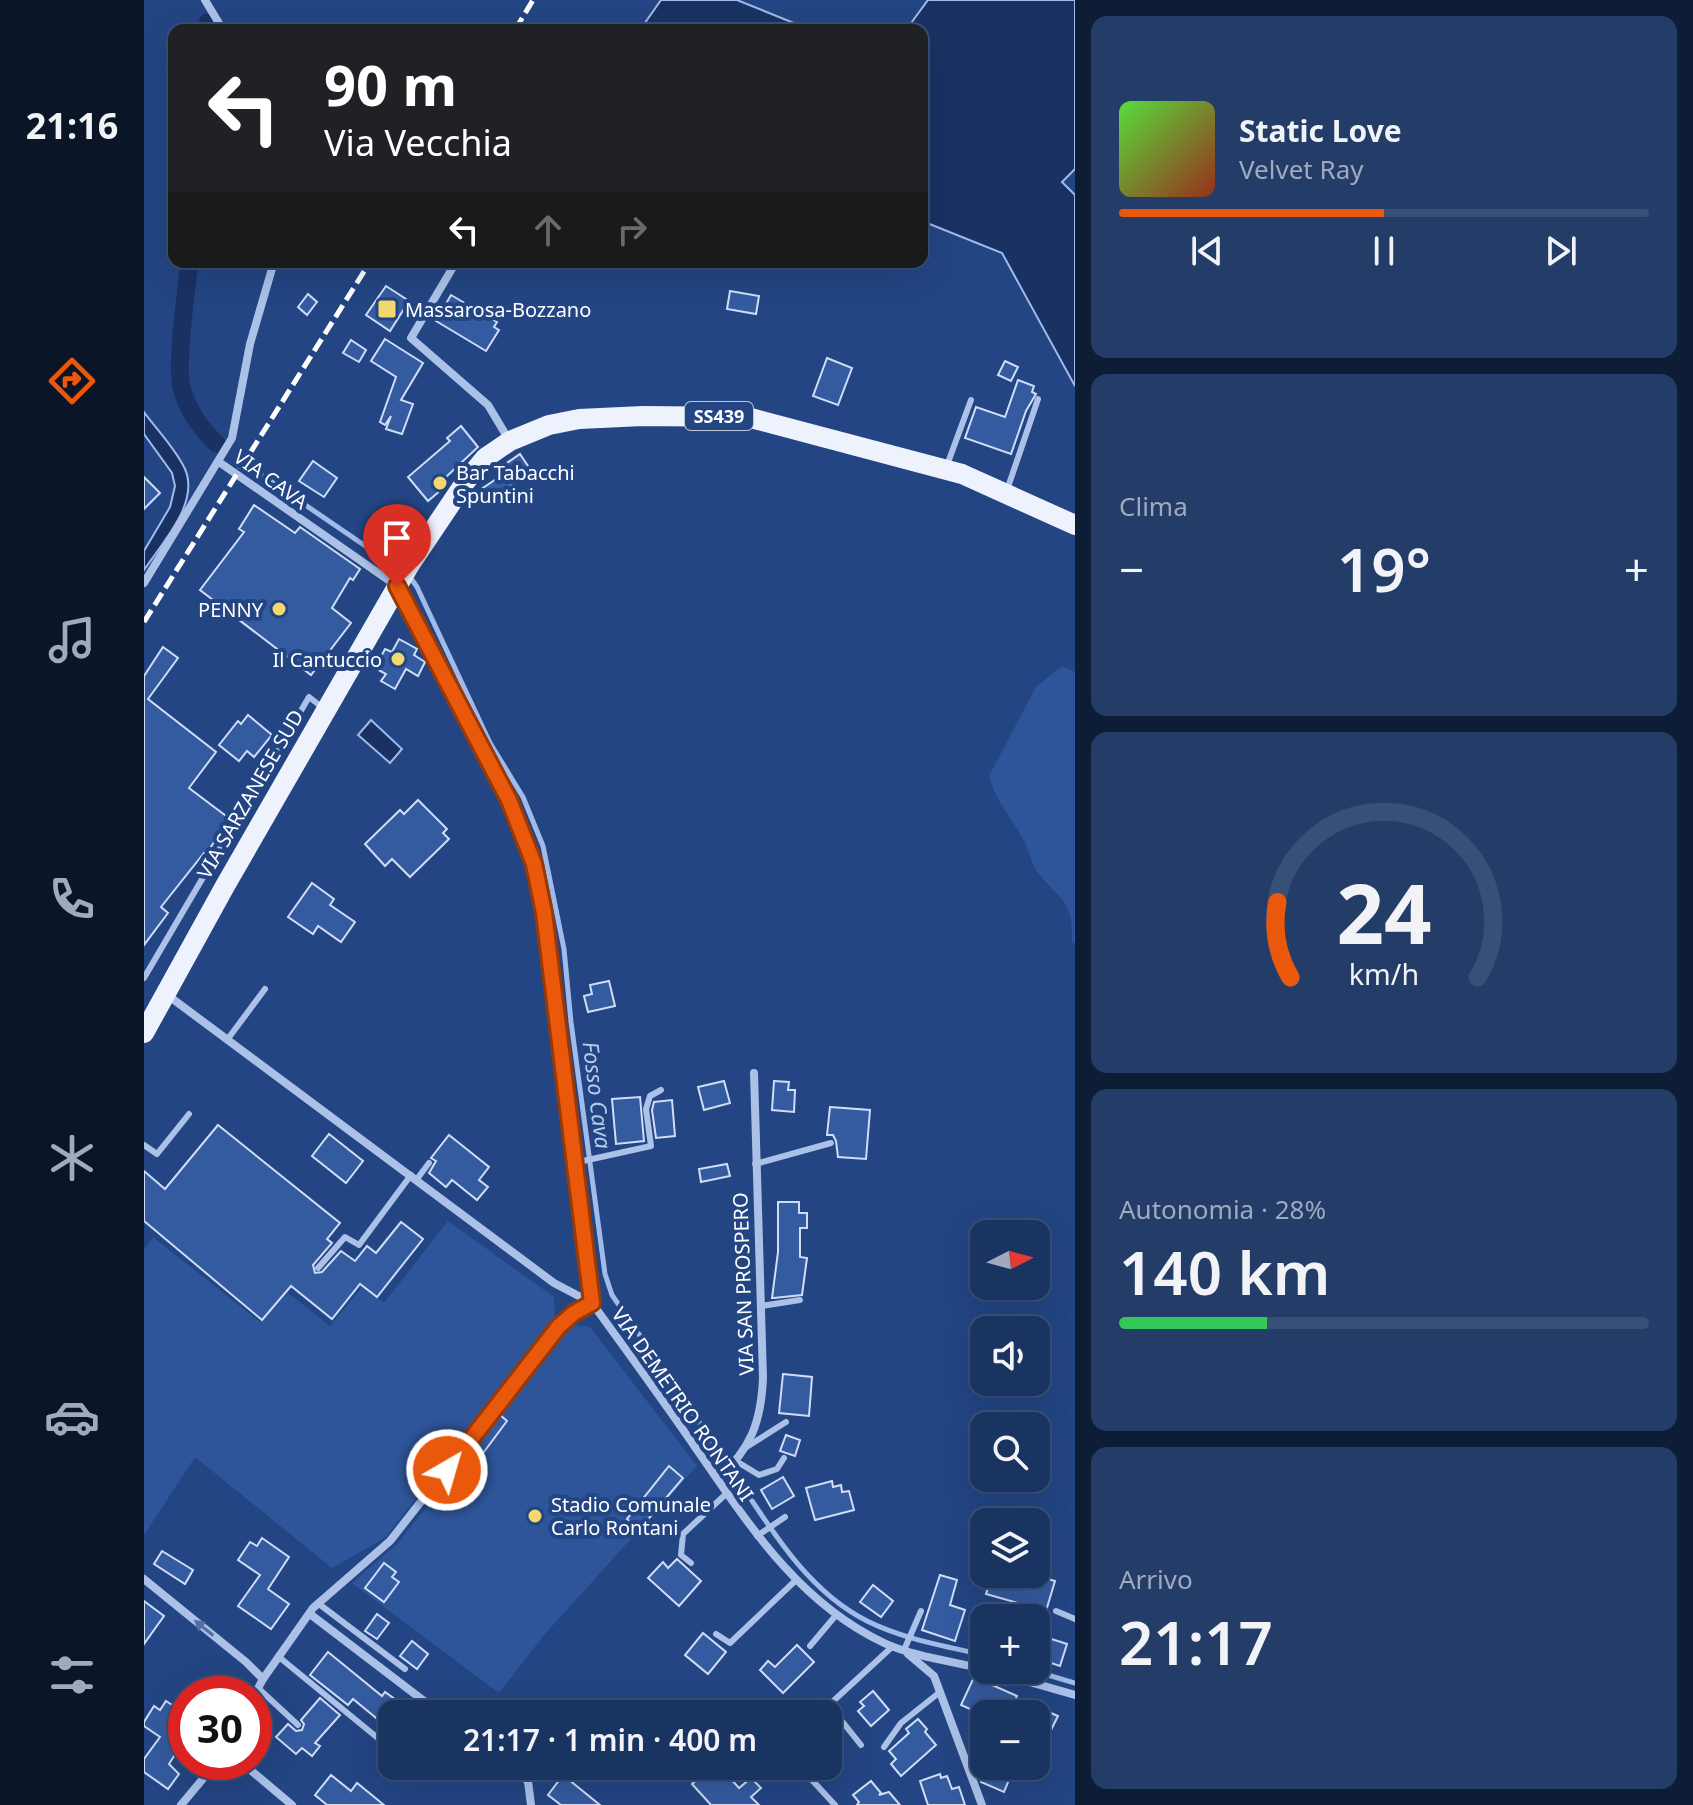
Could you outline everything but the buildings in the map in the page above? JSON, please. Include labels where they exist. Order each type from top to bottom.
[{"type":"main road","name":"SS439","points":[[402,577],[466,481],[485,458],[510,441],[549,425],[579,419],[747,417],[946,470],[1006,492],[1075,525]]},
{"type":"main road","name":"VIA SARZANESE SUD","points":[[144,1033],[402,577]]},
{"type":"street","points":[[205,0],[219,24]]},
{"type":"street","name":"VIA CAVA","points":[[272,268],[250,344],[232,438],[219,462],[402,577]]},
{"type":"street","points":[[452,268],[411,338],[488,405],[510,441]]},
{"type":"street","points":[[144,583],[219,462]]},
{"type":"street","points":[[265,1676],[319,1604],[390,1541],[559,1326],[592,1303],[578,1162],[544,913],[534,864],[509,800],[402,577]]},
{"type":"street","name":"VIA DEMETRIO RONTANI","points":[[166,994],[554,1283],[592,1303],[727,1493],[761,1533],[795,1581],[837,1614],[893,1646],[970,1665]]},
{"type":"street","name":"VIA SAN PROSPERO","points":[[718,1479],[745,1448],[761,1411],[763,1378],[754,1073]]},
{"type":"street","points":[[144,1579],[260,1676]]},
{"type":"street","points":[[310,1614],[423,1700]]},
{"type":"street","points":[[906,1647],[934,1676],[982,1805]]},
{"type":"street","name":"VIA DEMETRIO RONTANI","points":[[1036,1684],[1075,1695]]},
{"type":"street","points":[[181,1805],[202,1780]]},
{"type":"street","points":[[262,1780],[292,1805]]},
{"type":"street","points":[[527,1780],[531,1805]]},
{"type":"lane","points":[[1006,492],[1038,399]]},
{"type":"lane","points":[[946,470],[971,400]]},
{"type":"lane","points":[[144,978],[309,697],[326,710]]},
{"type":"lane","points":[[227,1040],[265,989]]},
{"type":"lane","points":[[578,1162],[651,1146],[646,1109],[650,1096],[661,1090]]},
{"type":"lane","points":[[144,1145],[157,1154],[189,1114]]},
{"type":"lane","points":[[755,1164],[831,1143]]},
{"type":"lane","points":[[318,1268],[345,1237],[359,1245],[429,1163]]},
{"type":"lane","points":[[761,1306],[800,1300]]},
{"type":"lane","points":[[745,1448],[786,1422]]},
{"type":"lane","points":[[731,1466],[759,1475],[777,1469],[784,1458]]},
{"type":"lane","points":[[691,1563],[681,1555],[683,1534],[727,1493]]},
{"type":"lane","points":[[761,1533],[785,1517]]},
{"type":"lane","points":[[716,1634],[730,1643],[795,1581]]},
{"type":"lane","points":[[319,1604],[405,1669]]},
{"type":"lane","points":[[906,1647],[921,1611]]},
{"type":"lane","points":[[1056,1611],[1075,1619]]},
{"type":"lane","points":[[810,1646],[837,1614]]},
{"type":"lane","points":[[861,1745],[829,1705],[893,1646]]},
{"type":"lane","points":[[279,1657],[378,1738]]},
{"type":"lane","points":[[884,1747],[901,1723],[940,1692]]},
{"type":"lane","points":[[272,1705],[298,1725]]},
{"type":"lane","points":[[812,1780],[835,1805]]},
{"type":"shaded area","points":[[661,0],[737,0],[796,24],[644,24]]},
{"type":"shaded area","points":[[928,0],[1075,0],[1075,169],[1062,182],[1075,195],[1075,386],[1002,253],[928,223],[928,24],[910,24]]},
{"type":"shaded area","points":[[144,412],[177,454],[188,482],[187,495],[177,522],[144,570],[144,551],[170,507],[175,486],[172,473],[144,434]]},
{"type":"shaded area","points":[[1062,666],[1075,672],[1075,944],[1072,942],[1068,909],[1035,869],[1025,843],[989,776],[1036,687]]},
{"type":"shaded area","points":[[371,720],[402,749],[390,763],[358,735]]},
{"type":"shaded area","points":[[448,1221],[554,1297],[555,1319],[386,1537],[332,1568],[195,1457],[144,1535],[144,1249],[153,1237],[260,1322],[288,1293],[330,1326],[362,1287],[384,1303]]},
{"type":"shaded area","name":"Stadio Comunale Carlo Rontani","points":[[574,1325],[590,1327],[697,1466],[544,1635],[499,1693],[352,1583],[397,1544],[441,1489],[439,1487],[495,1412],[498,1413],[567,1328]]},
{"type":"waterway","points":[[188,268],[180,349],[181,382],[193,414],[217,444]]},
{"type":"waterway","name":"Fosso Cava","points":[[257,472],[402,571]]},
{"type":"waterway","name":"Fosso Cava","points":[[410,577],[490,743],[523,797],[543,846],[564,949],[605,1274],[612,1295],[769,1526],[822,1590],[867,1621],[895,1633],[970,1652]]},
{"type":"waterway","name":"Fosso Cava","points":[[1050,1676],[1075,1683]]},
{"type":"railway","points":[[519,24],[533,0]]},
{"type":"railway","points":[[144,622],[366,268]]},
{"type":"place","name":"Massarosa-Bozzano","points":[[387,309]]},
{"type":"place","name":"Bar Tabacchi Spuntini","points":[[440,483]]},
{"type":"place","name":"PENNY","points":[[279,609]]},
{"type":"place","name":"Il Cantuccio","points":[[398,659]]},
{"type":"place","name":"Stadio Comunale Carlo Rontani","points":[[535,1516]]},
{"type":"route","points":[[397,586],[509,800],[534,864],[544,913],[592,1303],[559,1326],[447,1470]]}]
